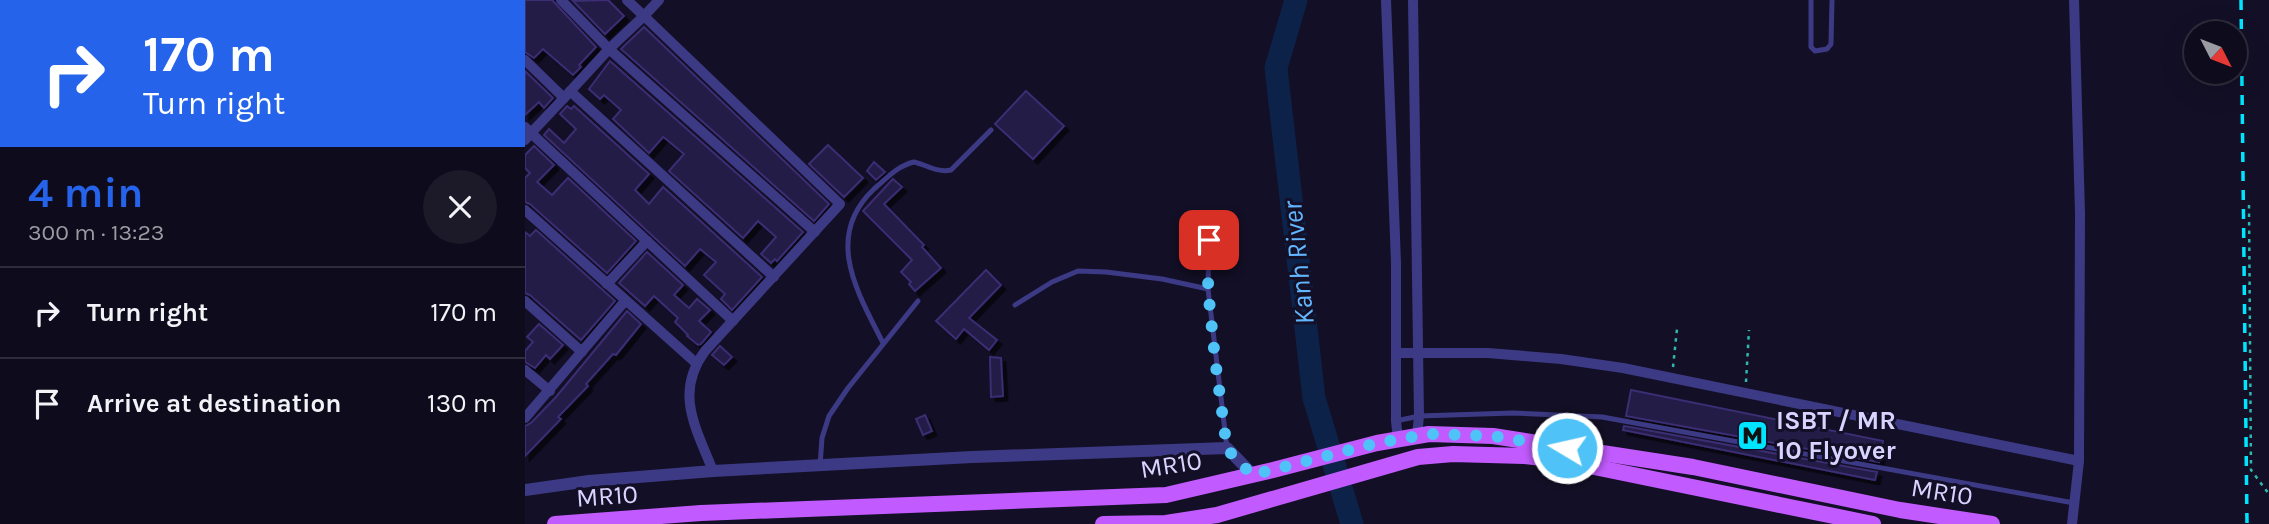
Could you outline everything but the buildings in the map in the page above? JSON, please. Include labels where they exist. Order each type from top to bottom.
[{"type":"main road","name":"MR10","points":[[555,524],[701,513],[1166,495],[1377,443],[1429,434],[1493,436],[1679,465],[1900,510],[1992,524]]},
{"type":"main road","name":"MR10","points":[[1104,524],[1166,523],[1217,515],[1386,465],[1418,457],[1454,454],[1548,459],[1873,524]]},
{"type":"street","points":[[561,0],[608,49],[815,232]]},
{"type":"street","points":[[627,0],[840,204],[696,363],[689,384],[691,412],[713,471]]},
{"type":"street","points":[[659,0],[527,133],[733,321]]},
{"type":"street","points":[[1386,0],[1396,263],[1398,439]]},
{"type":"street","points":[[1413,0],[1419,416],[1417,436]]},
{"type":"street","points":[[2072,524],[2078,461],[2080,213],[2074,0]]},
{"type":"street","points":[[525,60],[774,277]]},
{"type":"street","points":[[525,210],[696,363]]},
{"type":"street","points":[[607,284],[647,241]]},
{"type":"street","points":[[525,301],[582,352]]},
{"type":"street","points":[[525,418],[625,301]]},
{"type":"street","points":[[1396,353],[1488,353],[1561,359],[1672,377],[2078,461]]},
{"type":"street","points":[[525,370],[550,391]]},
{"type":"street","points":[[525,490],[589,481],[713,471],[972,457],[1227,449],[1252,475]]},
{"type":"lane","points":[[1811,0],[1811,47],[1815,51],[1827,49],[1831,44],[1832,0]]},
{"type":"lane","points":[[883,343],[856,289],[848,257],[848,232],[854,214],[866,197],[895,170],[914,162],[936,170],[951,170],[991,130]]},
{"type":"lane","points":[[1209,240],[1208,289],[1227,449]]},
{"type":"lane","points":[[1015,305],[1052,282],[1078,271],[1163,279],[1208,289]]},
{"type":"lane","points":[[820,466],[822,439],[829,416],[918,301]]},
{"type":"lane","points":[[1396,421],[1419,416],[1513,412],[1602,417],[2074,503]]},
{"type":"path","points":[[2249,205],[2251,470],[2269,494]]},
{"type":"path","points":[[1672,377],[1677,328]]},
{"type":"path","points":[[1746,392],[1749,330]]},
{"type":"waterway","name":"Kanh River","points":[[1296,0],[1276,68],[1314,398],[1352,524]]},
{"type":"railway","points":[[2241,0],[2247,524]]},
{"type":"place","name":"ISBT / MR 10 Flyover","points":[[1753,435]]},
{"type":"route","points":[[1209,240],[1208,289],[1227,449],[1252,475],[1377,443],[1429,434],[1493,436],[1567,448]]}]
